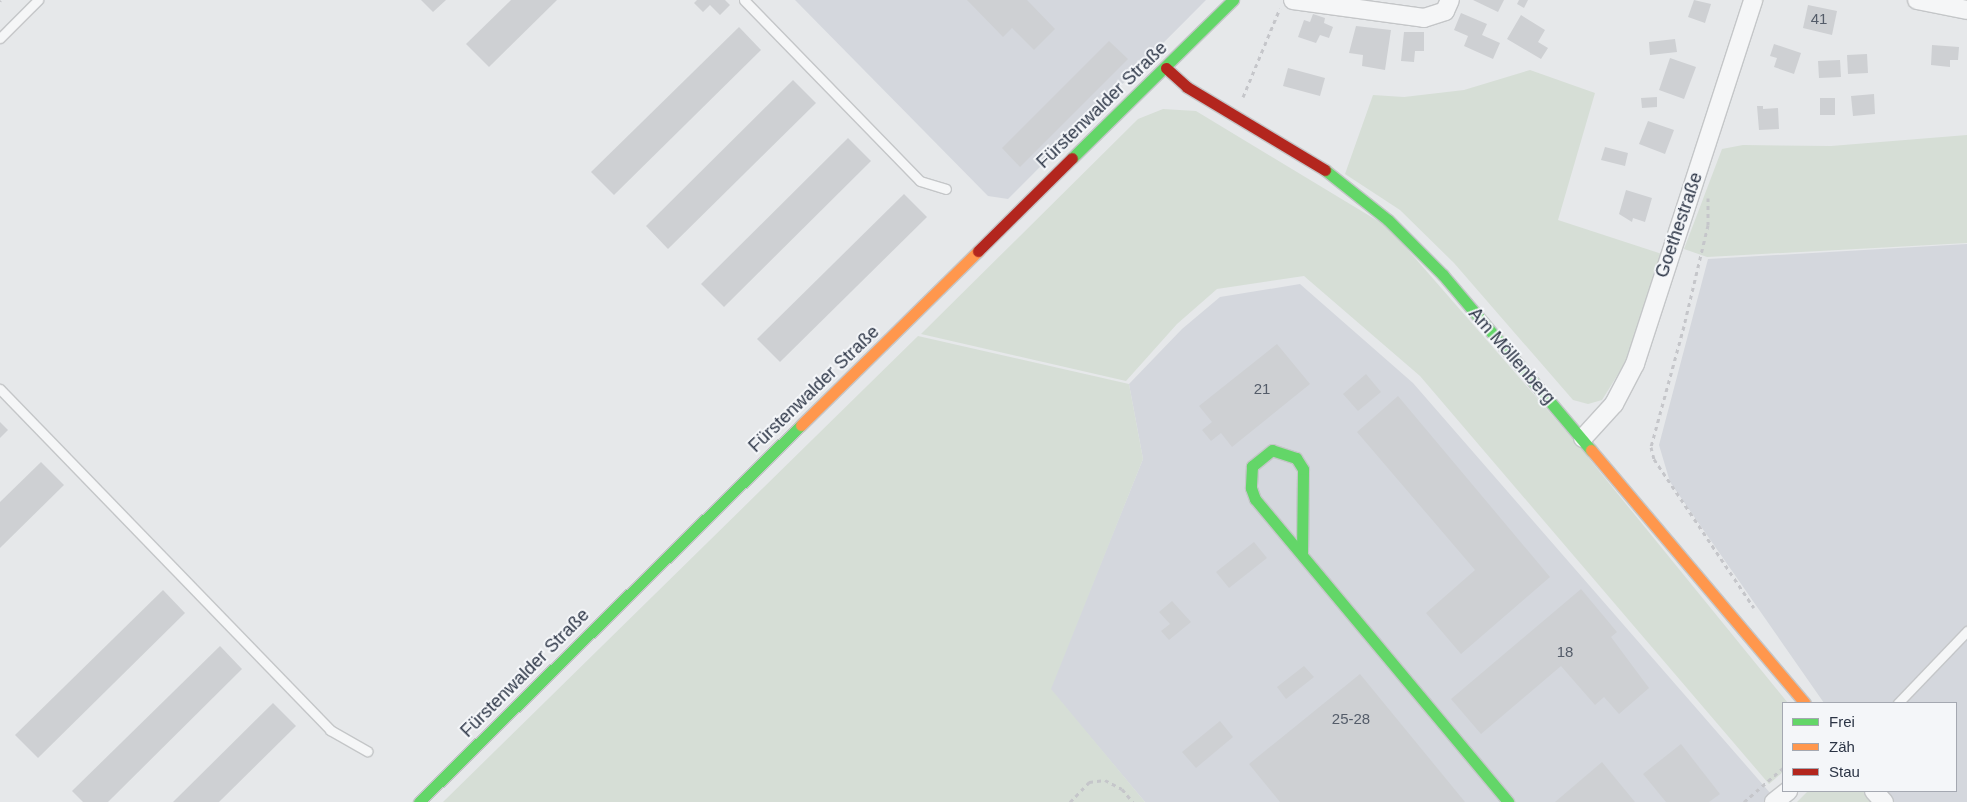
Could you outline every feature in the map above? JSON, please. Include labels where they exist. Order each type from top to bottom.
[{"type":"street","name":"Fürstenwalder Straße","points":[[419,802],[1028,204],[1086,141],[1166,68],[1233,0]]},
{"type":"street","points":[[1293,0],[1424,18],[1445,11],[1450,0]]},
{"type":"street","name":"Goethestraße","points":[[1582,438],[1614,404],[1635,364],[1753,0]]},
{"type":"street","points":[[1917,0],[1967,10]]},
{"type":"street","name":"Am Möllenberg","points":[[1166,68],[1187,87],[1298,151],[1351,188],[1388,220],[1443,275],[1804,702]]},
{"type":"street","points":[[1302,554],[1303,469],[1296,458],[1272,450],[1252,466],[1250,488],[1255,500],[1508,802]]},
{"type":"street","points":[[1774,802],[1787,792]]},
{"type":"street","points":[[1875,792],[1884,802]]},
{"type":"lane","points":[[0,38],[38,0]]},
{"type":"lane","points":[[744,0],[920,181],[946,189]]},
{"type":"lane","points":[[0,389],[330,730],[367,751]]},
{"type":"lane","points":[[1899,702],[1967,631]]},
{"type":"path","points":[[1236,116],[1283,0]]},
{"type":"path","points":[[1700,166],[1708,196],[1708,225],[1684,326],[1651,447],[1654,459],[1760,617]]},
{"type":"path","points":[[1744,802],[1782,769]]},
{"type":"path","points":[[1070,802],[1089,782],[1105,780],[1122,789],[1133,802]]},
{"type":"shaded area","points":[[795,0],[1206,0],[1008,199],[988,196]]},
{"type":"shaded area","points":[[1530,70],[1595,93],[1558,220],[1662,254],[1630,355],[1602,400],[1588,404],[1573,400],[1454,263],[1400,210],[1345,174],[1373,95],[1404,97],[1464,90]]},
{"type":"shaded area","points":[[1163,109],[1196,111],[1388,227],[1578,445],[1787,702],[1782,702],[1782,773],[1769,784],[1420,376],[1304,276],[1217,289],[1177,324],[1126,381],[921,334],[1138,119]]},
{"type":"shaded area","points":[[1967,135],[1967,243],[1707,257],[1684,249],[1722,149],[1743,145],[1831,146]]},
{"type":"shaded area","points":[[1967,244],[1967,802],[1894,802],[1886,792],[1957,792],[1957,702],[1823,702],[1670,482],[1659,445],[1708,259]]},
{"type":"shaded area","points":[[1300,284],[1413,383],[1778,802],[1145,802],[1050,689],[1143,459],[1129,384],[1182,329],[1220,297]]},
{"type":"shaded area","points":[[918,336],[1129,384],[1143,459],[1051,689],[1145,802],[443,802]]},
{"type":"shaded area","points":[[1807,792],[1865,792],[1873,802],[1797,802]]},
{"type":"building","points":[[421,0],[446,0],[433,12]]},
{"type":"building","points":[[511,0],[557,0],[489,67],[466,44]]},
{"type":"building","points":[[697,0],[725,0],[730,5],[720,15],[710,5],[703,12],[694,3]]},
{"type":"building","points":[[967,0],[1027,0],[1055,29],[1034,50],[1012,28],[1003,37]]},
{"type":"building","points":[[1473,0],[1504,0],[1498,12]]},
{"type":"building","points":[[1519,0],[1528,0],[1524,8],[1517,4]]},
{"type":"building","points":[[1694,0],[1711,4],[1705,23],[1688,17]]},
{"type":"building","points":[[1808,5],[1837,11],[1832,35],[1803,28]]},
{"type":"building","points":[[1461,13],[1487,24],[1482,35],[1500,43],[1493,59],[1464,46],[1468,36],[1454,30]]},
{"type":"building","points":[[1313,14],[1325,18],[1324,23],[1333,27],[1329,38],[1320,35],[1316,43],[1298,37],[1304,20],[1310,22]]},
{"type":"building","points":[[1521,15],[1545,30],[1538,42],[1548,48],[1541,59],[1507,39]]},
{"type":"building","points":[[1356,26],[1391,30],[1385,70],[1362,66],[1363,55],[1349,53]]},
{"type":"building","points":[[739,27],[761,50],[614,195],[591,172]]},
{"type":"building","points":[[1404,32],[1424,32],[1424,51],[1415,51],[1414,62],[1401,61]]},
{"type":"building","points":[[1675,39],[1677,52],[1650,55],[1649,42]]},
{"type":"building","points":[[1109,41],[1128,59],[1020,167],[1002,148]]},
{"type":"building","points":[[1774,44],[1801,53],[1794,74],[1774,67],[1777,58],[1770,56]]},
{"type":"building","points":[[1932,45],[1959,47],[1958,60],[1950,60],[1950,67],[1931,65]]},
{"type":"building","points":[[1867,54],[1868,73],[1848,74],[1847,55]]},
{"type":"building","points":[[1670,58],[1696,67],[1684,99],[1659,90]]},
{"type":"building","points":[[1840,60],[1841,77],[1819,78],[1818,61]]},
{"type":"building","points":[[1288,68],[1325,78],[1320,96],[1283,86]]},
{"type":"building","points":[[793,80],[816,103],[668,249],[646,226]]},
{"type":"building","points":[[1874,94],[1875,114],[1853,116],[1851,96]]},
{"type":"building","points":[[1657,97],[1657,107],[1642,108],[1641,98]]},
{"type":"building","points":[[1820,98],[1835,98],[1835,115],[1820,115]]},
{"type":"building","points":[[1757,106],[1763,106],[1763,109],[1778,108],[1779,129],[1759,130]]},
{"type":"building","points":[[1648,121],[1674,130],[1665,154],[1639,144]]},
{"type":"building","points":[[848,138],[871,161],[724,307],[701,284]]},
{"type":"building","points":[[1605,147],[1628,153],[1625,166],[1601,160]]},
{"type":"building","points":[[1626,190],[1652,198],[1645,222],[1633,218],[1632,222],[1619,214]]},
{"type":"building","points":[[904,194],[927,217],[780,362],[757,339]]},
{"type":"building","points":[[1277,344],[1310,384],[1232,447],[1221,433],[1211,441],[1202,430],[1212,422],[1199,406]]},
{"type":"building","points":[[1366,374],[1381,392],[1358,411],[1343,394]]},
{"type":"building","points":[[1398,396],[1550,577],[1461,654],[1426,613],[1475,570],[1357,432]]},
{"type":"building","points":[[0,422],[8,430],[0,438]]},
{"type":"building","points":[[41,462],[64,485],[0,548],[0,502]]},
{"type":"building","points":[[1254,542],[1267,558],[1229,588],[1216,572]]},
{"type":"building","points":[[1581,589],[1617,632],[1611,637],[1649,688],[1619,714],[1604,697],[1595,705],[1561,666],[1481,734],[1451,699]]},
{"type":"building","points":[[163,590],[185,613],[38,758],[15,735]]},
{"type":"building","points":[[1172,601],[1191,622],[1169,640],[1161,631],[1170,624],[1159,612]]},
{"type":"building","points":[[220,646],[242,669],[108,802],[83,802],[72,791]]},
{"type":"building","points":[[1304,666],[1314,677],[1286,699],[1277,687]]},
{"type":"building","points":[[1360,674],[1465,802],[1280,802],[1249,764]]},
{"type":"building","points":[[273,703],[296,726],[219,802],[173,802]]},
{"type":"building","points":[[1220,721],[1233,737],[1196,768],[1182,752]]},
{"type":"building","points":[[1681,744],[1720,794],[1709,802],[1666,802],[1643,774]]},
{"type":"building","points":[[1602,762],[1635,802],[1555,802]]},
{"type":"traffic: fast","points":[[1072,158],[1233,0]]},
{"type":"traffic: fast","points":[[1325,170],[1388,220],[1443,275],[1591,450]]},
{"type":"traffic: fast","points":[[419,802],[801,425]]},
{"type":"traffic: fast","points":[[1302,554],[1303,469],[1296,458],[1272,450],[1252,466],[1251,488],[1255,499],[1508,802]]},
{"type":"traffic: slow","points":[[801,425],[978,251]]},
{"type":"traffic: slow","points":[[1591,450],[1804,702]]},
{"type":"traffic: jam","points":[[1166,68],[1187,87],[1325,170]]},
{"type":"traffic: jam","points":[[978,251],[1072,158]]}]
